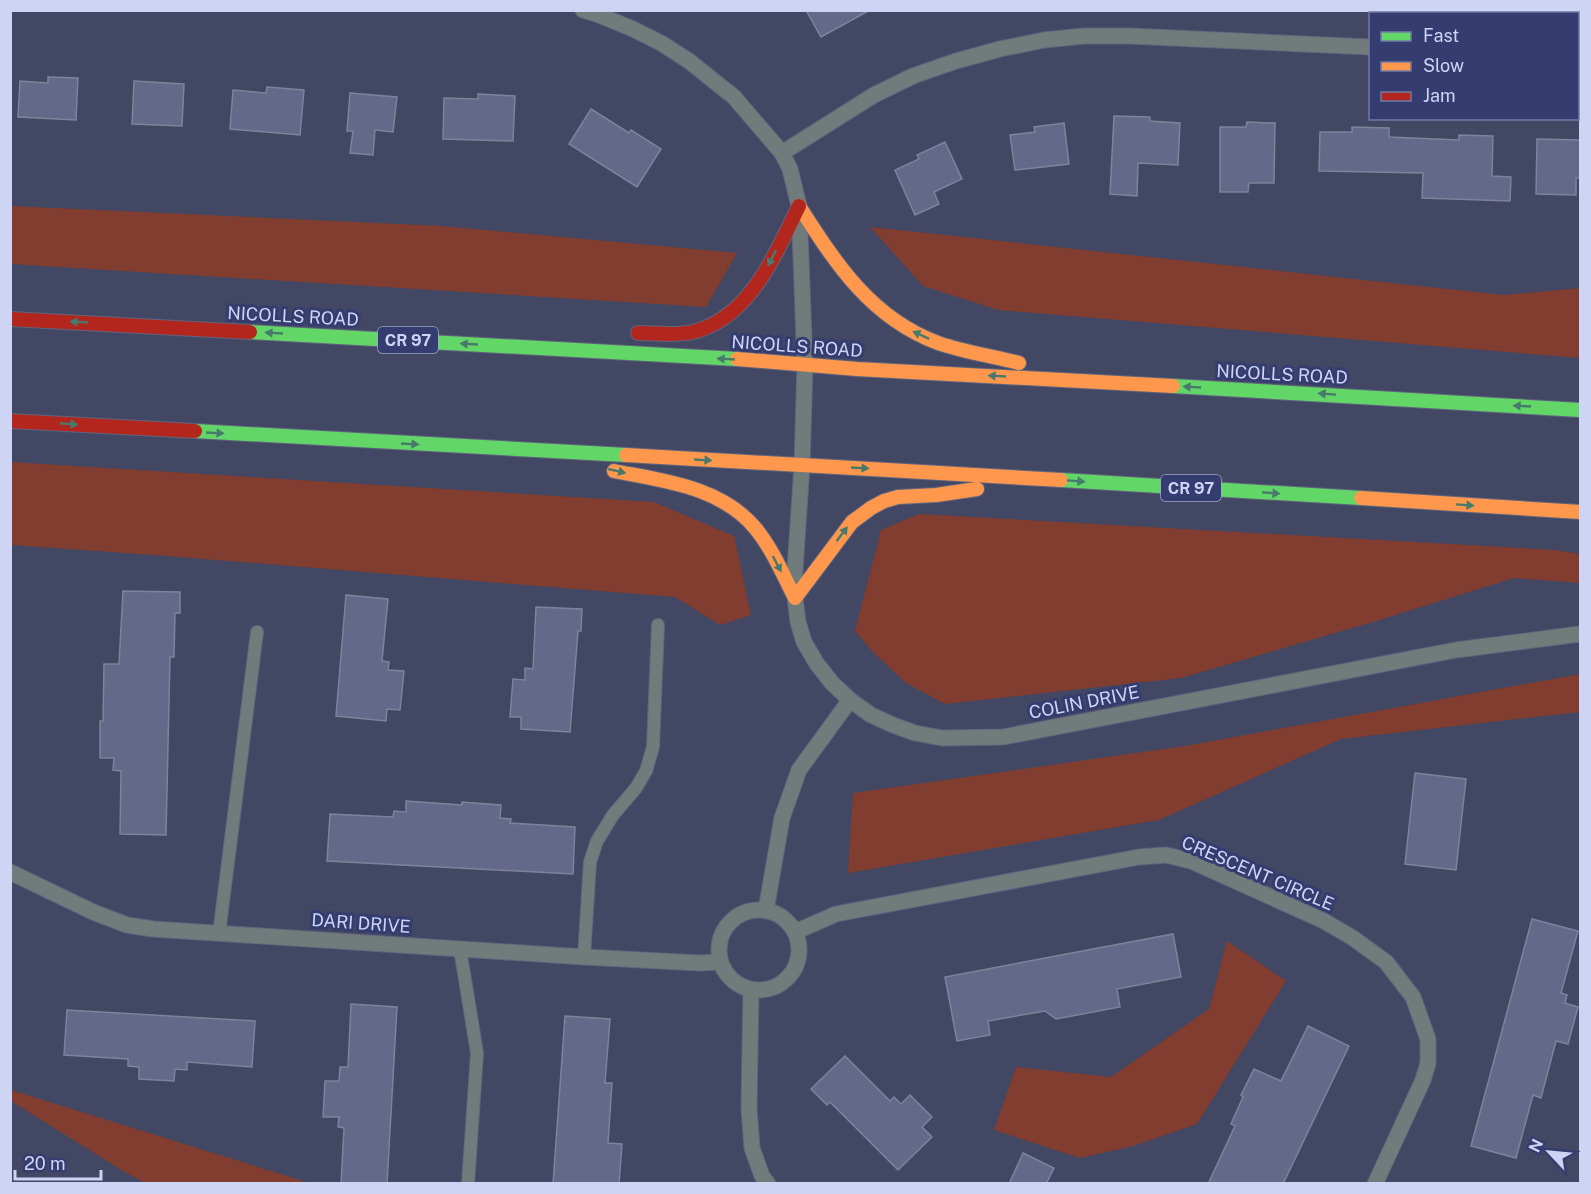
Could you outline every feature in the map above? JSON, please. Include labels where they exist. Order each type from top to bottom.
[{"type":"highway","points":[[621,335],[694,332],[727,316],[755,287],[799,206]]},
{"type":"highway","points":[[799,206],[850,282],[879,310],[911,331],[950,346],[1100,382]]},
{"type":"highway","name":"NICOLLS ROAD","points":[[10,319],[496,345],[1581,410]]},
{"type":"highway","points":[[496,345],[587,338]]},
{"type":"highway","name":"CR 97","points":[[10,421],[802,465],[1581,512]]},
{"type":"highway","points":[[519,450],[699,489],[716,497],[731,506],[766,543],[795,598],[852,522],[862,513],[889,498],[931,496],[1041,479]]},
{"type":"street","name":"COLIN DRIVE","points":[[583,10],[633,29],[689,61],[734,97],[782,153],[790,169],[799,206],[806,365],[795,570],[798,622],[804,642],[817,664],[832,683],[871,715],[915,733],[942,738],[1003,737],[1456,650],[1581,634]]},
{"type":"street","points":[[782,153],[874,95],[913,76],[989,52],[1044,40],[1084,36],[1130,36],[1369,47]]},
{"type":"street","points":[[766,910],[782,818],[799,770],[850,700]]},
{"type":"street","name":"CRESCENT CIRCLE","points":[[795,932],[836,914],[1139,857],[1166,855],[1191,861],[1324,921],[1353,938],[1386,962],[1413,997],[1428,1039],[1428,1063],[1423,1080],[1374,1184]]},
{"type":"street","name":"DARI DRIVE","points":[[10,872],[93,912],[127,925],[153,929],[584,957],[720,962]]},
{"type":"street","points":[[766,910],[784,918],[795,932],[800,950],[798,959],[790,975],[776,987],[767,990],[751,990],[729,978],[723,970],[718,951],[719,941],[729,923],[746,911],[766,910]]},
{"type":"street","points":[[751,990],[748,1108],[752,1148],[762,1176],[768,1184]]},
{"type":"lane","points":[[584,957],[590,862],[597,841],[613,815],[636,788],[646,771],[653,747],[658,625]]},
{"type":"lane","points":[[219,934],[257,632]]},
{"type":"lane","points":[[460,949],[477,1053],[468,1184]]},
{"type":"shaded area","points":[[11,206],[442,226],[737,253],[706,307],[11,264]]},
{"type":"shaded area","points":[[870,227],[1504,295],[1580,288],[1580,358],[998,310],[923,286]]},
{"type":"shaded area","points":[[10,462],[654,502],[734,536],[751,615],[720,625],[675,597],[11,545]]},
{"type":"shaded area","points":[[919,514],[1555,550],[1580,554],[1580,583],[1514,578],[1181,678],[945,704],[906,683],[871,650],[855,631],[881,530]]},
{"type":"shaded area","points":[[1580,674],[1580,712],[1341,739],[1159,820],[848,873],[853,793],[1185,746]]},
{"type":"shaded area","points":[[1227,941],[1286,981],[1197,1124],[1133,1146],[1080,1158],[994,1130],[1016,1067],[1111,1077],[1209,1009]]},
{"type":"shaded area","points":[[11,1090],[307,1183],[145,1183],[11,1101]]},
{"type":"building","points":[[806,10],[870,10],[821,37]]},
{"type":"building","points":[[48,77],[78,78],[76,120],[18,117],[20,81],[48,83]]},
{"type":"building","points":[[134,81],[184,84],[182,126],[132,124]]},
{"type":"building","points":[[267,87],[304,90],[300,135],[230,129],[233,90],[266,93]]},
{"type":"building","points":[[350,93],[397,97],[393,132],[375,130],[373,155],[350,153],[353,131],[347,131]]},
{"type":"building","points":[[478,94],[515,96],[513,141],[443,139],[444,98],[478,99]]},
{"type":"building","points":[[591,109],[629,133],[631,130],[661,149],[637,187],[569,144]]},
{"type":"building","points":[[1114,116],[1150,117],[1150,121],[1180,123],[1178,165],[1138,163],[1137,196],[1110,194]]},
{"type":"building","points":[[1247,122],[1275,123],[1274,183],[1249,183],[1248,192],[1220,192],[1220,127],[1246,127]]},
{"type":"building","points":[[1064,123],[1069,164],[1015,170],[1010,135],[1035,132],[1034,127]]},
{"type":"building","points":[[1352,127],[1389,128],[1389,137],[1459,140],[1459,135],[1493,136],[1492,176],[1511,177],[1510,201],[1422,198],[1423,173],[1319,171],[1320,132],[1352,132]]},
{"type":"building","points":[[1537,139],[1581,140],[1581,178],[1576,178],[1576,195],[1536,194]]},
{"type":"building","points":[[945,142],[962,179],[934,192],[939,204],[915,215],[895,170],[919,159],[917,155]]},
{"type":"building","points":[[123,591],[180,592],[180,613],[175,613],[174,657],[170,657],[166,835],[120,834],[121,771],[113,770],[114,758],[100,758],[104,664],[119,664]]},
{"type":"building","points":[[346,595],[388,599],[382,661],[389,662],[388,670],[404,671],[400,710],[387,709],[386,721],[336,716]]},
{"type":"building","points":[[536,607],[582,609],[581,631],[578,631],[570,732],[521,729],[521,717],[510,717],[513,679],[525,680],[525,668],[533,669]]},
{"type":"building","points":[[1415,773],[1466,779],[1456,870],[1405,864]]},
{"type":"building","points":[[406,801],[501,805],[500,818],[511,819],[510,823],[575,827],[573,874],[327,861],[330,814],[393,817],[394,811],[406,812]]},
{"type":"building","points":[[1532,919],[1578,931],[1561,993],[1567,995],[1565,1003],[1578,1007],[1568,1044],[1556,1041],[1541,1098],[1533,1095],[1516,1158],[1471,1146]]},
{"type":"building","points":[[1173,934],[1181,977],[1117,989],[1120,1007],[1056,1019],[1045,1011],[988,1021],[990,1035],[957,1041],[945,977]]},
{"type":"building","points":[[351,1004],[397,1007],[387,1184],[341,1184],[344,1128],[338,1127],[339,1117],[323,1117],[325,1081],[339,1081],[340,1067],[348,1067]]},
{"type":"building","points":[[67,1010],[255,1021],[252,1067],[187,1062],[187,1070],[175,1069],[174,1081],[139,1079],[139,1067],[128,1066],[128,1059],[64,1055]]},
{"type":"building","points":[[565,1016],[610,1019],[605,1083],[612,1083],[608,1143],[622,1144],[619,1184],[553,1184]]},
{"type":"building","points":[[1308,1026],[1349,1046],[1283,1184],[1208,1184],[1235,1126],[1231,1124],[1243,1097],[1241,1095],[1254,1069],[1281,1081]]},
{"type":"building","points":[[845,1056],[890,1101],[894,1097],[901,1104],[910,1095],[932,1117],[922,1127],[932,1137],[898,1170],[830,1102],[827,1105],[811,1089]]},
{"type":"building","points":[[1023,1153],[1054,1168],[1046,1184],[1009,1184]]},
{"type":"traffic: fast","points":[[250,332],[737,359]]},
{"type":"traffic: fast","points":[[1173,386],[1580,410]]},
{"type":"traffic: fast","points":[[195,431],[626,455]]},
{"type":"traffic: fast","points":[[1061,480],[1361,498]]},
{"type":"traffic: slow","points":[[799,206],[857,287],[893,319],[938,343],[1019,363]]},
{"type":"traffic: slow","points":[[737,359],[857,369],[1173,386]]},
{"type":"traffic: slow","points":[[626,455],[1061,480]]},
{"type":"traffic: slow","points":[[614,471],[691,488],[709,495],[742,515],[756,529],[773,554],[795,598],[852,522],[871,508],[898,497],[936,495],[977,489]]},
{"type":"traffic: slow","points":[[1361,498],[1580,512]]},
{"type":"traffic: jam","points":[[638,333],[693,332],[731,313],[759,281],[799,206]]},
{"type":"traffic: jam","points":[[10,319],[250,332]]},
{"type":"traffic: jam","points":[[10,421],[195,431]]}]
